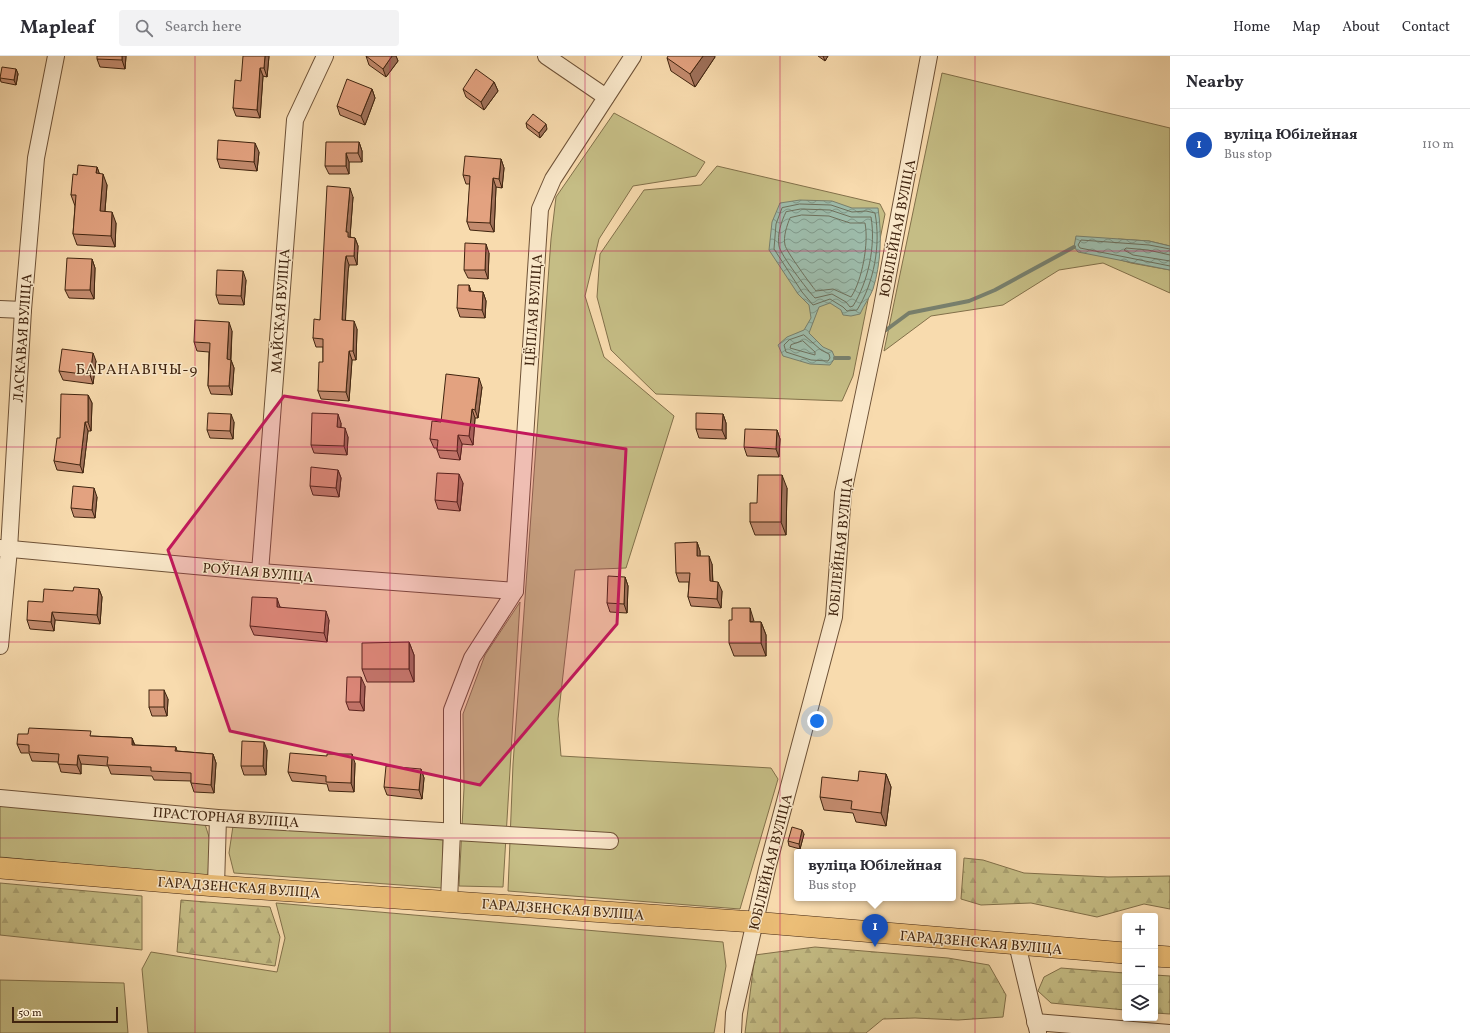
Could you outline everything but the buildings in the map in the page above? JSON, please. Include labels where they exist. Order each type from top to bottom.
[{"type":"main road","name":"ГАРАДЗЕНСКАЯ ВУЛІЦА","points":[[0,868],[216,886],[754,922],[1122,954]]},
{"type":"main road","points":[[1158,956],[1170,957]]},
{"type":"street","name":"ЛАСКАВАЯ ВУЛІЦА","points":[[0,646],[4,549],[36,158],[56,56]]},
{"type":"street","name":"МАЙСКАЯ ВУЛІЦА","points":[[260,572],[294,120],[325,56]]},
{"type":"street","points":[[546,56],[606,97]]},
{"type":"street","name":"ЦЁПЛАЯ ВУЛІЦА","points":[[515,591],[540,209],[553,179],[633,56]]},
{"type":"street","name":"ЮБІЛЕЙНАЯ ВУЛІЦА","points":[[733,1033],[734,1013],[754,922],[834,617],[843,493],[881,312],[929,56]]},
{"type":"street","points":[[0,309],[23,310]]},
{"type":"street","name":"РОЎНАЯ ВУЛІЦА","points":[[4,549],[260,572],[515,591]]},
{"type":"street","points":[[449,901],[452,831],[452,710],[472,658],[515,591]]},
{"type":"street","name":"ПРАСТОРНАЯ ВУЛІЦА","points":[[0,798],[218,818],[610,841]]},
{"type":"street","points":[[216,886],[218,818]]},
{"type":"street","points":[[1017,944],[1037,1027],[1170,1033]]},
{"type":"highlighted area","points":[[284,396],[626,449],[617,624],[480,785],[230,731],[168,550]]},
{"type":"green space","points":[[942,73],[1170,128],[1170,246],[1149,241],[1118,239],[1107,256],[1131,263],[1170,270],[1170,293],[1103,263],[1059,270],[1003,305],[931,316],[884,351]]},
{"type":"green space","points":[[614,113],[705,162],[696,176],[633,186],[599,239],[585,296],[604,357],[674,416],[626,568],[575,570],[558,719],[561,756],[771,768],[778,779],[740,909],[508,891],[513,764],[551,239],[556,197]]},
{"type":"green space","points":[[717,166],[880,204],[885,214],[853,376],[842,401],[656,394],[611,350],[597,297],[600,254],[644,190],[701,185]]},
{"type":"green space","points":[[520,602],[503,887],[459,886],[464,788],[463,714],[485,655]]},
{"type":"green space","points":[[0,805],[204,821],[210,840],[208,877],[0,857]]},
{"type":"green space","points":[[233,826],[443,840],[442,888],[234,873],[229,853]]},
{"type":"green space","points":[[964,858],[983,860],[1024,873],[1108,877],[1170,876],[1170,909],[1144,904],[1097,917],[1031,903],[981,905],[961,899]]},
{"type":"green space","points":[[0,883],[142,896],[142,950],[0,935]]},
{"type":"green space","points":[[181,900],[270,907],[280,937],[275,966],[177,952]]},
{"type":"green space","points":[[276,903],[723,942],[726,966],[714,1033],[148,1033],[142,969],[151,952],[277,972],[285,938]]},
{"type":"green space","points":[[815,947],[948,958],[989,965],[1006,995],[1003,1017],[958,1020],[915,1018],[883,1019],[866,1033],[745,1033],[755,955]]},
{"type":"green space","points":[[1061,968],[1122,973],[1122,1010],[1051,1003],[1038,991],[1044,977]]},
{"type":"green space","points":[[1158,975],[1170,976],[1170,1014],[1158,1013]]},
{"type":"green space","points":[[0,980],[124,983],[128,1033],[0,1033]]},
{"type":"water","points":[[800,200],[832,201],[852,208],[878,208],[880,238],[878,269],[873,289],[860,314],[851,316],[843,315],[841,310],[830,303],[819,307],[809,333],[823,347],[832,351],[835,358],[830,365],[810,364],[783,356],[778,345],[787,337],[804,330],[811,318],[809,305],[798,294],[769,250],[772,222],[780,203]]},
{"type":"water","points":[[1076,236],[1149,241],[1170,246],[1170,270],[1078,252],[1074,247]]},
{"type":"waterway","points":[[886,330],[909,313],[969,301],[995,290],[1074,247]]},
{"type":"waterway","points":[[835,358],[849,358]]},
{"type":"place","name":"вуліца Юбілейная","points":[[875,947]]},
{"type":"district","name":"БАРАНАВІЧЫ-9","points":[[137,369]]}]
